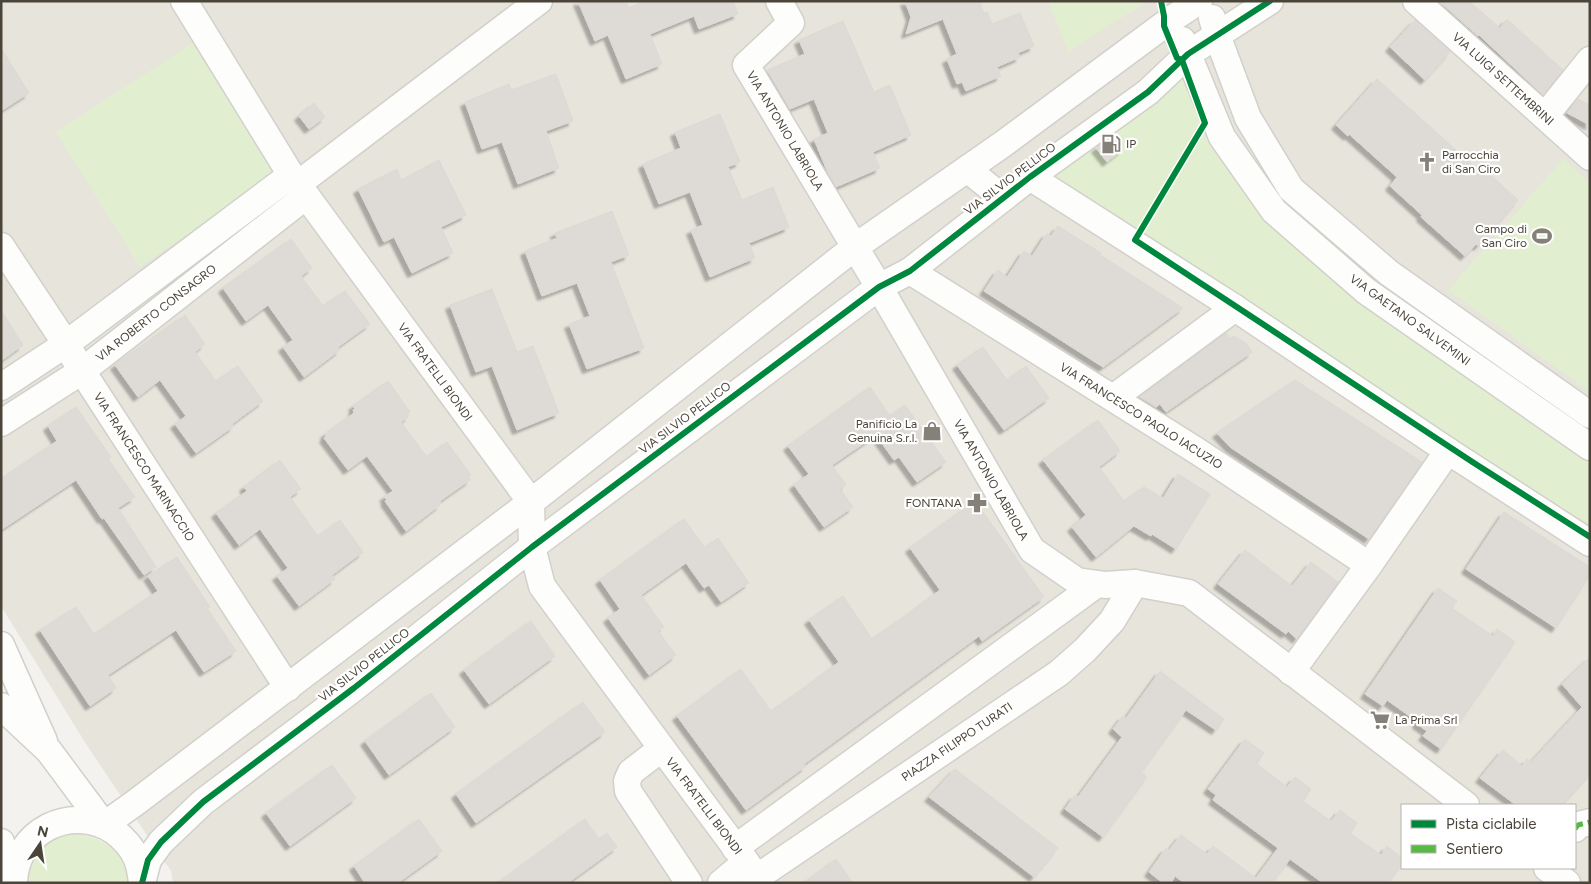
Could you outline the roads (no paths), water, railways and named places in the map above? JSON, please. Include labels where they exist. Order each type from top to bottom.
[{"type":"street","name":"VIA FRATELLI BIONDI","points":[[184,1],[298,185],[531,502],[532,547],[542,586],[749,868],[721,883]]},
{"type":"street","name":"VIA ROBERTO CONSAGRO","points":[[1,386],[66,344],[298,185],[539,1]]},
{"type":"street","name":"VIA ANTONIO LABRIOLA","points":[[779,1],[791,23],[746,65],[1032,550],[1077,581],[1097,584],[1135,583],[1189,592],[1465,804]]},
{"type":"street","points":[[104,825],[288,688],[531,502],[855,247],[1003,144],[1171,10],[1200,1]]},
{"type":"street","points":[[1208,1],[1217,35],[1248,118],[1290,189],[1390,273],[1590,415]]},
{"type":"street","name":"VIA SILVIO PELLICO","points":[[142,883],[148,860],[161,842],[203,802],[354,688],[532,547],[878,286],[910,271],[1030,177],[1148,92],[1188,54],[1270,1]]},
{"type":"street","name":"VIA LUIGI SETTEMBRINI","points":[[1416,1],[1590,157]]},
{"type":"street","name":"VIA GAETANO SALVEMINI","points":[[1171,10],[1222,137],[1274,211],[1366,291],[1590,447]]},
{"type":"street","points":[[1546,116],[1590,60]]},
{"type":"street","name":"VIA SILVIO PELLICO","points":[[967,169],[1003,198]]},
{"type":"street","points":[[1030,177],[1235,308],[1448,452],[1590,543]]},
{"type":"street","name":"VIA ROBERTO CONSAGRO","points":[[1,423],[82,371],[298,185]]},
{"type":"street","name":"VIA FRANCESCO MARINACCIO","points":[[1,246],[288,688]]},
{"type":"street","name":"VIA FRANCESCO PAOLO IACUZIO","points":[[910,271],[1197,451],[1370,565]]},
{"type":"street","points":[[1113,398],[1235,308]]},
{"type":"street","points":[[1504,387],[1521,366]]},
{"type":"street","points":[[1544,415],[1560,393]]},
{"type":"street","points":[[1291,672],[1370,565],[1448,452]]},
{"type":"street","name":"PIAZZA FILIPPO TURATI","points":[[749,868],[1059,673],[1112,622],[1135,583]]},
{"type":"street","points":[[749,868],[1097,584]]},
{"type":"street","points":[[1,645],[49,751]]},
{"type":"street","points":[[1,706],[49,751],[104,825]]},
{"type":"street","name":"VIA FRATELLI BIONDI","points":[[661,749],[632,772],[627,781],[628,790],[689,883]]},
{"type":"street","points":[[13,883],[18,861],[29,842],[38,833],[49,826],[67,820],[86,820],[104,825],[122,837],[130,846],[141,870],[142,883]]},
{"type":"street","points":[[1576,828],[1578,825],[1590,822]]},
{"type":"street","points":[[1,842],[13,883]]},
{"type":"street","points":[[1548,869],[1567,883]]},
{"type":"place","name":"IP","points":[[1111,144]]},
{"type":"place","name":"Parrocchia di San Ciro","points":[[1427,162]]},
{"type":"place","name":"Campo di San Ciro","points":[[1542,236]]},
{"type":"place","name":"Panificio La Genuina S.r.l.","points":[[932,431]]},
{"type":"place","name":"FONTANA","points":[[977,503]]},
{"type":"place","name":"La Prima Srl","points":[[1380,720]]}]
